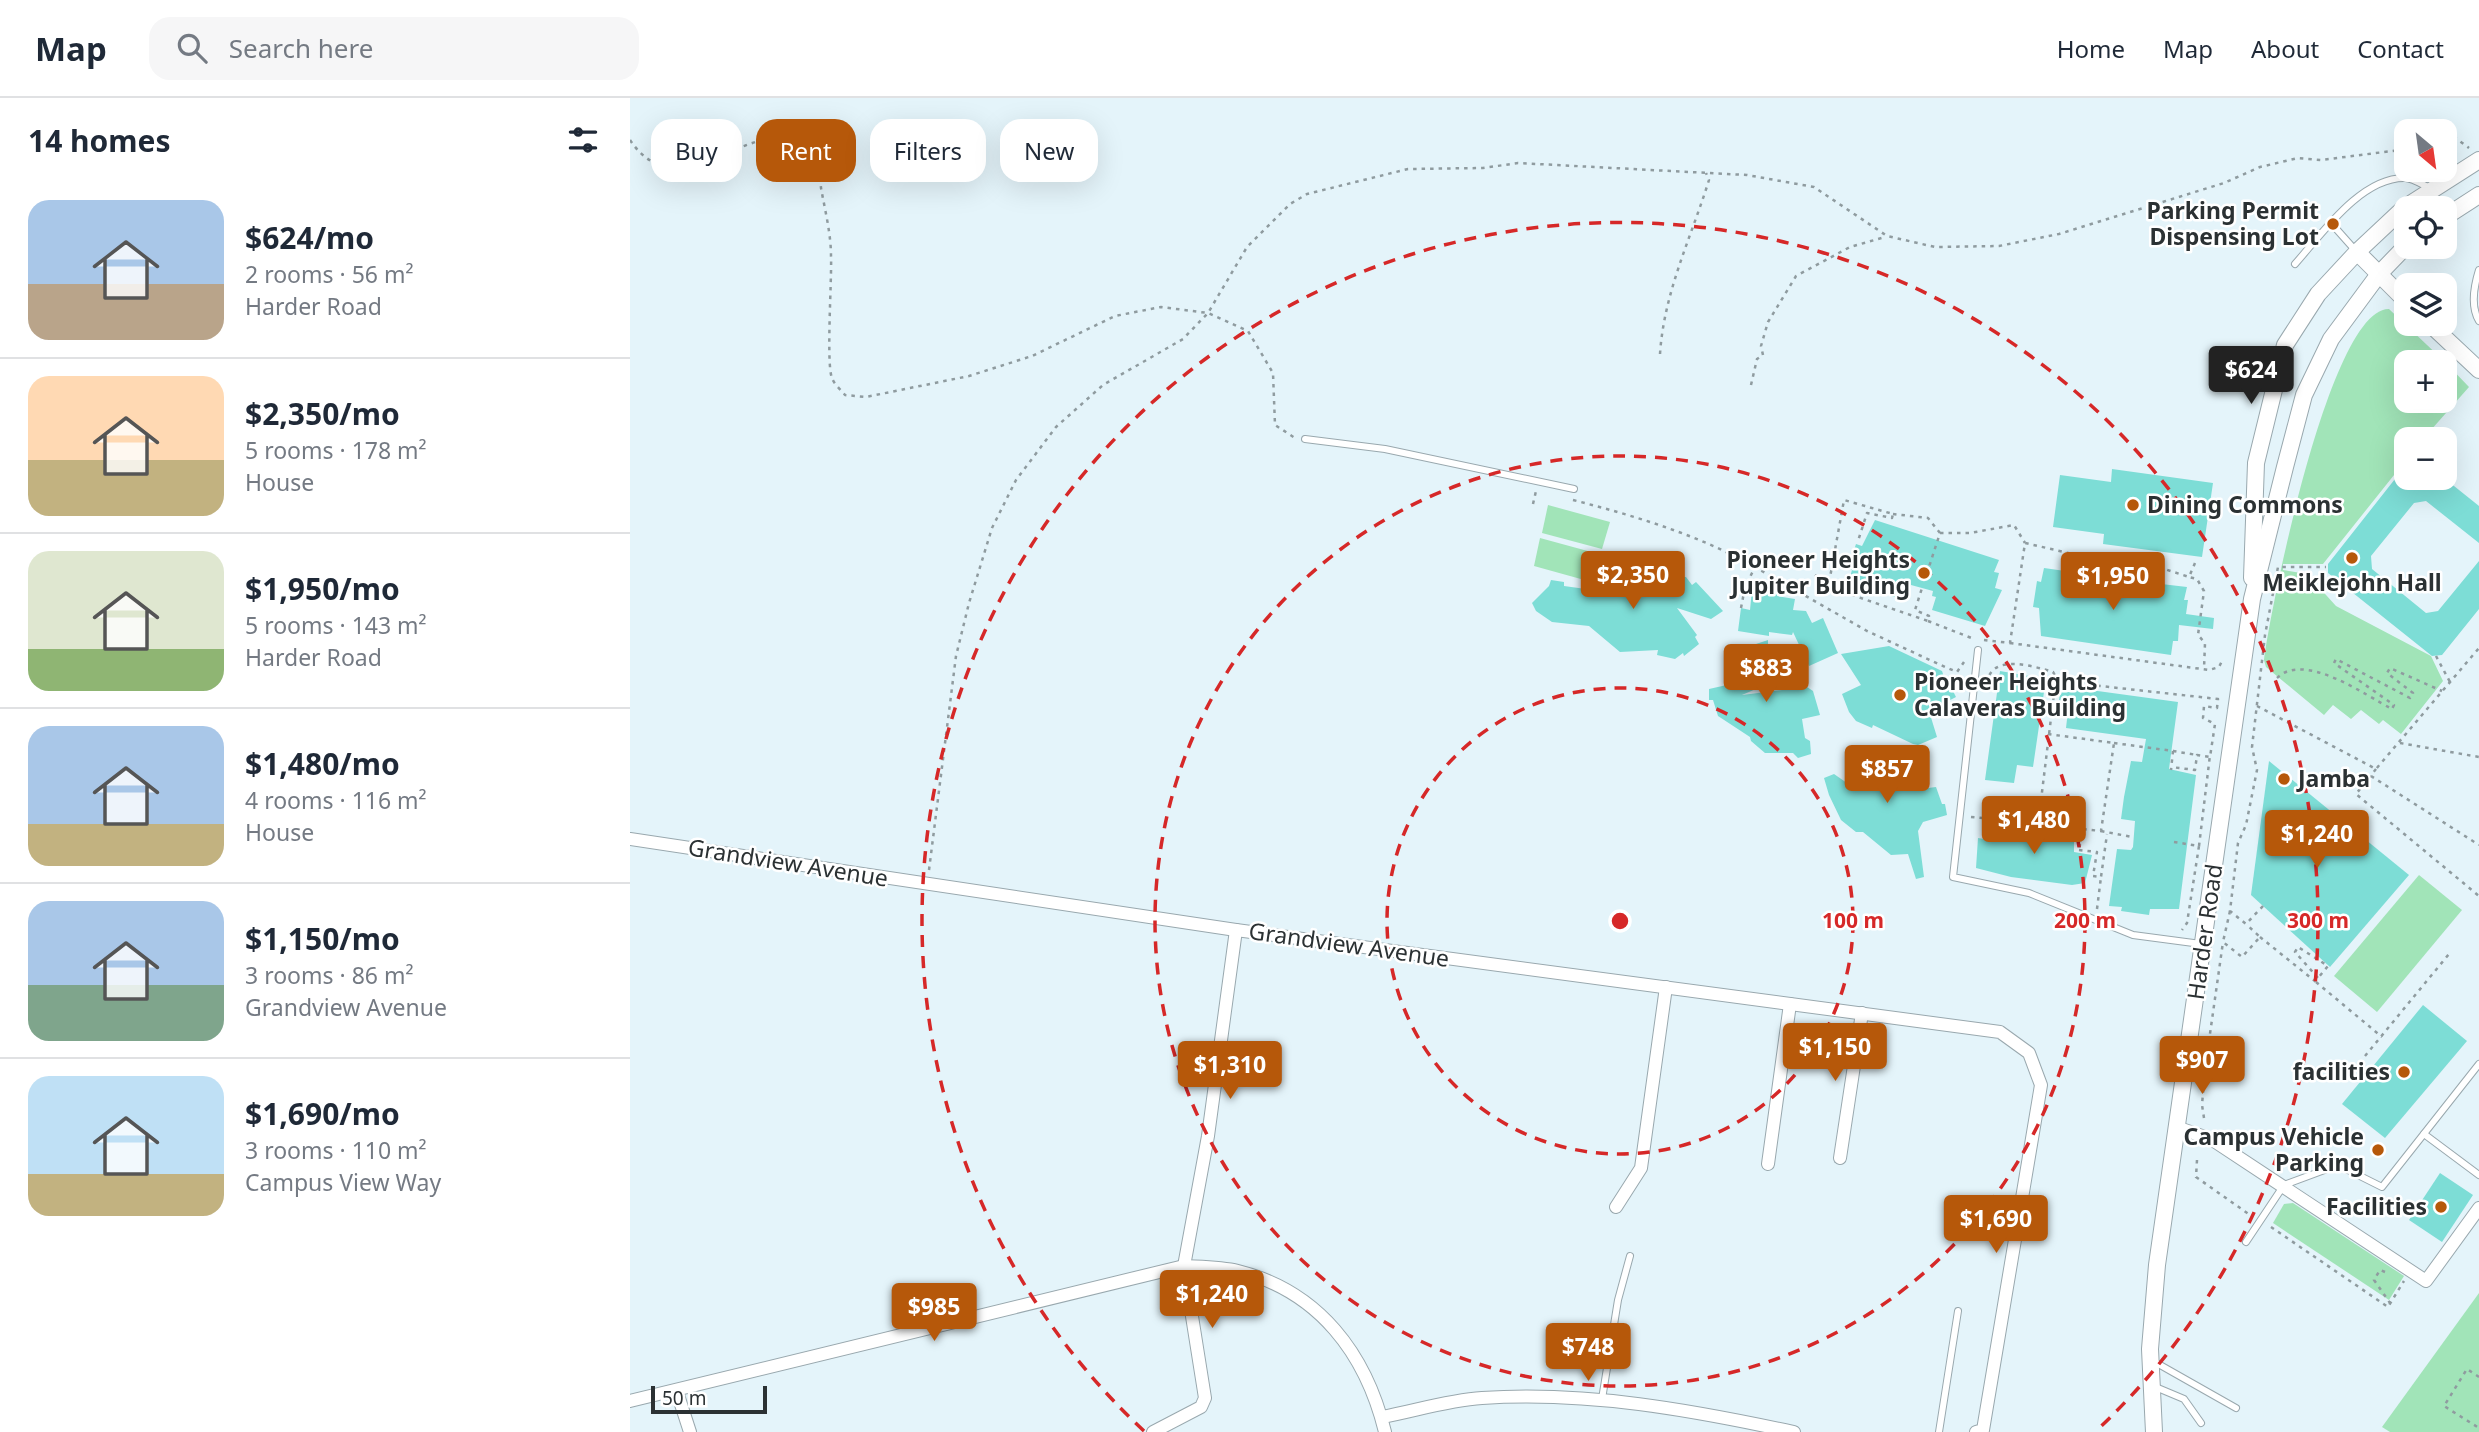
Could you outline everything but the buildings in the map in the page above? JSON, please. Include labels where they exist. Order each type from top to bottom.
[{"type":"street","name":"Harder Road","points":[[2252,599],[2251,525],[2256,463],[2285,345],[2318,294],[2357,252],[2404,208],[2475,155]]},
{"type":"street","points":[[2457,209],[2479,195]]},
{"type":"street","points":[[2357,252],[2394,288]]},
{"type":"street","name":"Harder Road","points":[[2154,1432],[2150,1359],[2157,1265],[2179,1128],[2252,599],[2304,395],[2330,339],[2394,258]]},
{"type":"street","points":[[2443,336],[2479,370]]},
{"type":"street","name":"Grandview Avenue","points":[[630,839],[1236,930],[2000,1032],[2029,1053],[2041,1085],[1979,1431]]},
{"type":"street","points":[[1153,1432],[1201,1407],[1205,1398],[1184,1266],[1208,1136],[1236,930]]},
{"type":"street","points":[[1616,1207],[1642,1168],[1666,987]]},
{"type":"street","points":[[1768,1164],[1790,1004]]},
{"type":"street","points":[[1840,1158],[1862,1013]]},
{"type":"street","points":[[2179,1128],[2211,1139],[2426,1280],[2479,1208]]},
{"type":"street","points":[[630,1401],[677,1392],[1184,1266],[1237,1270],[1281,1287],[1323,1316],[1356,1354],[1382,1417],[1385,1432]]},
{"type":"street","points":[[677,1392],[690,1432]]},
{"type":"street","points":[[1382,1417],[1478,1398],[1535,1396],[1670,1406],[1794,1432]]},
{"type":"lane","points":[[2295,264],[2366,189],[2405,178],[2432,188]]},
{"type":"lane","points":[[2331,223],[2357,252]]},
{"type":"lane","points":[[2479,270],[2474,295],[2474,311],[2479,321]]},
{"type":"lane","points":[[1306,439],[1391,450],[1574,489]]},
{"type":"lane","points":[[1978,650],[1953,877],[2029,892],[2133,936],[2203,944]]},
{"type":"lane","points":[[2246,1242],[2284,1185],[2338,1165],[2382,1187],[2479,1064]]},
{"type":"lane","points":[[2424,1134],[2479,1174]]},
{"type":"lane","points":[[1602,1401],[1618,1300],[1630,1256]]},
{"type":"lane","points":[[1939,1432],[1958,1311]]},
{"type":"lane","points":[[2150,1359],[2236,1408]]},
{"type":"lane","points":[[2151,1385],[2184,1399],[2201,1423]]},
{"type":"path","points":[[630,140],[651,159]]},
{"type":"path","points":[[2457,140],[2475,155]]},
{"type":"path","points":[[928,884],[956,656],[992,528],[1010,492],[1056,427],[1103,386],[1183,339],[1208,313],[1247,247],[1274,217],[1307,194],[1408,169],[1483,169],[1518,163],[1747,174],[1814,187],[1887,236],[1935,247],[1999,247],[2059,234],[2224,183],[2260,167],[2298,158],[2376,155],[2394,151]]},
{"type":"path","points":[[1660,354],[1662,327],[1670,295],[1709,180],[1706,173]]},
{"type":"path","points":[[820,182],[831,252],[831,377],[845,395],[866,397],[969,376],[1032,356],[1115,316],[1161,307],[1208,313],[1248,331],[1273,373],[1275,425],[1295,438],[1306,439]]},
{"type":"path","points":[[1751,385],[1757,359],[1763,355],[1761,346],[1768,322],[1796,276],[1850,247],[1887,236]]},
{"type":"path","points":[[1533,504],[1535,491],[1548,494]]},
{"type":"path","points":[[1561,498],[1673,528],[1709,542],[1748,563]]},
{"type":"path","points":[[1829,583],[1844,500],[1893,514],[1928,518],[1940,533]]},
{"type":"path","points":[[1858,541],[1867,513],[1892,518],[1893,514]]},
{"type":"path","points":[[1940,533],[1970,533],[2014,526],[2025,543],[2010,643]]},
{"type":"path","points":[[1928,570],[1940,533]]},
{"type":"path","points":[[2025,543],[2116,564],[2146,563],[2197,579],[2204,591],[2198,635],[2205,643],[2204,669]]},
{"type":"path","points":[[2189,577],[2195,563]]},
{"type":"path","points":[[2113,588],[2116,564]]},
{"type":"path","points":[[2204,1118],[2202,1105],[2205,1069],[2238,844],[2246,825],[2256,770],[2252,747],[2265,635],[2278,567],[2326,567]]},
{"type":"path","points":[[1741,608],[1745,587],[1755,568],[1867,631],[1945,667],[1957,672],[1964,662]]},
{"type":"path","points":[[1815,575],[1855,596],[1976,640],[2204,669],[2220,667],[2223,659]]},
{"type":"path","points":[[1922,588],[1915,610],[1928,616],[1928,621]]},
{"type":"path","points":[[2479,648],[2356,794],[2479,896]]},
{"type":"path","points":[[2437,656],[2450,682]]},
{"type":"path","points":[[2277,678],[2286,671],[2308,668],[2338,680],[2392,709],[2394,705],[2334,663],[2336,659],[2410,698],[2413,693],[2387,673],[2390,668],[2442,691]]},
{"type":"path","points":[[1986,686],[1988,675],[1996,667],[2007,664],[2053,672],[2055,681],[2038,825]]},
{"type":"path","points":[[2055,681],[2218,699],[2217,708],[2204,706],[2203,718],[2215,723],[2187,923],[2177,931]]},
{"type":"path","points":[[2257,706],[2376,769]]},
{"type":"path","points":[[2048,734],[2210,755]]},
{"type":"path","points":[[2101,831],[2113,743]]},
{"type":"path","points":[[2398,743],[2479,757]]},
{"type":"path","points":[[2173,751],[2171,768],[2195,770],[2197,755]]},
{"type":"path","points":[[2371,776],[2479,845]]},
{"type":"path","points":[[1969,816],[2132,837]]},
{"type":"path","points":[[1990,838],[1993,819]]},
{"type":"path","points":[[2082,829],[2079,851],[2097,852],[2093,877],[2101,877]]},
{"type":"path","points":[[2106,914],[2097,909],[2107,834]]},
{"type":"path","points":[[2174,842],[2199,846]]},
{"type":"path","points":[[2246,924],[2263,906]]},
{"type":"path","points":[[2230,911],[2317,980],[2382,1037]]},
{"type":"path","points":[[2224,943],[2242,957],[2260,937]]},
{"type":"path","points":[[2298,947],[2328,966],[2317,980],[2295,952],[2298,947]]},
{"type":"path","points":[[2365,1056],[2449,954]]},
{"type":"path","points":[[2197,1160],[2196,1177],[2250,1215]]},
{"type":"path","points":[[2271,1227],[2388,1307],[2405,1279]]},
{"type":"path","points":[[2390,1303],[2374,1280],[2380,1270],[2393,1275]]},
{"type":"path","points":[[2479,1377],[2467,1369],[2444,1406],[2479,1428]]},
{"type":"green space","points":[[2389,309],[2394,314],[2394,336],[2418,336],[2432,350],[2394,350],[2394,413],[2446,413],[2434,427],[2394,427],[2394,475],[2323,564],[2283,564],[2283,570],[2307,574],[2336,606],[2431,656],[2443,681],[2401,734],[2383,720],[2379,724],[2361,710],[2351,719],[2333,705],[2324,715],[2266,667],[2264,660],[2278,584],[2307,466],[2325,407],[2345,357],[2367,322]]},
{"type":"green space","points":[[2457,374],[2469,387],[2457,401]]},
{"type":"green space","points":[[1548,505],[1610,522],[1602,549],[1542,533]]},
{"type":"green space","points":[[1540,538],[1595,553],[1588,581],[1534,566]]},
{"type":"green space","points":[[2419,875],[2462,910],[2377,1012],[2334,976]]},
{"type":"green space","points":[[2293,1203],[2404,1276],[2389,1300],[2273,1223],[2284,1204]]},
{"type":"green space","points":[[2479,1293],[2479,1432],[2390,1432],[2382,1427]]},
{"type":"place","name":"Parking Permit Dispensing Lot","points":[[2333,224]]},
{"type":"place","name":"Dining Commons","points":[[2133,505]]},
{"type":"place","name":"Meiklejohn Hall","points":[[2352,558]]},
{"type":"place","name":"Pioneer Heights Jupiter Building","points":[[1924,573]]},
{"type":"place","name":"Pioneer Heights Calaveras Building","points":[[1900,695]]},
{"type":"place","name":"Jamba","points":[[2284,779]]},
{"type":"place","name":"facilities","points":[[2404,1072]]},
{"type":"place","name":"Campus Vehicle Parking","points":[[2378,1150]]},
{"type":"place","name":"Facilities","points":[[2441,1207]]}]
